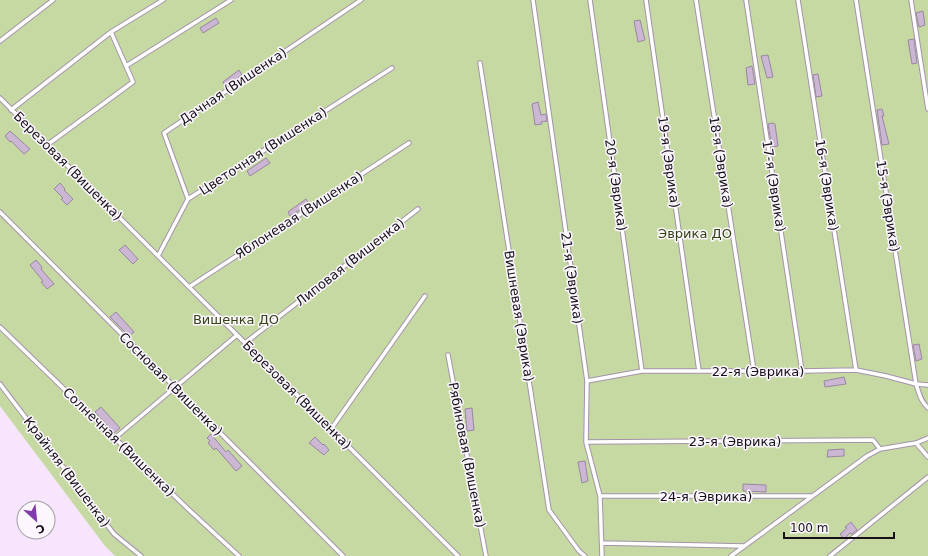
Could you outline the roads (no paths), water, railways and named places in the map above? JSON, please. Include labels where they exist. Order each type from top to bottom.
[{"type":"lane","points":[[0,41],[53,0]]},
{"type":"lane","points":[[11,110],[111,32],[163,0]]},
{"type":"lane","points":[[126,66],[231,0]]},
{"type":"lane","name":"Дачная (Вишенка)","points":[[188,199],[164,133],[361,0]]},
{"type":"lane","name":"21-я (Эврика)","points":[[533,0],[587,381],[586,442],[600,496],[602,556]]},
{"type":"lane","name":"20-я (Эврика)","points":[[590,0],[642,371]]},
{"type":"lane","name":"19-я (Эврика)","points":[[646,0],[699,371]]},
{"type":"lane","name":"18-я (Эврика)","points":[[696,0],[754,371]]},
{"type":"lane","name":"17-я (Эврика)","points":[[746,0],[802,371]]},
{"type":"lane","name":"16-я (Эврика)","points":[[798,0],[856,370]]},
{"type":"lane","name":"15-я (Эврика)","points":[[856,0],[916,384],[919,394],[928,408]]},
{"type":"lane","points":[[911,0],[928,109]]},
{"type":"lane","points":[[46,145],[133,82],[111,32]]},
{"type":"lane","name":"Вишневая (Эврика)","points":[[480,63],[549,510],[579,551],[585,556]]},
{"type":"lane","name":"Цветочная (Вишенка)","points":[[158,256],[188,199],[392,68]]},
{"type":"lane","name":"Березовая (Вишенка)","points":[[0,98],[458,556]]},
{"type":"lane","name":"Яблоневая (Вишенка)","points":[[189,287],[409,143]]},
{"type":"lane","name":"Липовая (Вишенка)","points":[[245,343],[418,209]]},
{"type":"lane","name":"Сосновая (Вишенка)","points":[[0,212],[343,556]]},
{"type":"lane","points":[[331,429],[425,296]]},
{"type":"lane","name":"Солнечная (Вишенка)","points":[[0,327],[114,438],[239,556]]},
{"type":"lane","points":[[114,438],[237,335]]},
{"type":"lane","name":"Рябиновая (Вишенка)","points":[[448,355],[486,556]]},
{"type":"lane","name":"22-я (Эврика)","points":[[587,381],[642,371],[856,370],[916,384],[928,385]]},
{"type":"lane","name":"Крайняя (Вишенка)","points":[[0,384],[114,534],[141,556]]},
{"type":"lane","points":[[731,556],[867,456],[880,449],[916,443],[928,438]]},
{"type":"lane","name":"23-я (Эврика)","points":[[586,442],[873,440],[880,449]]},
{"type":"lane","points":[[916,443],[928,457]]},
{"type":"lane","points":[[830,556],[928,477]]},
{"type":"lane","name":"24-я (Эврика)","points":[[600,496],[813,496]]},
{"type":"lane","points":[[602,543],[744,546]]},
{"type":"park label","name":"Эврика ДО","points":[[695,233]]},
{"type":"park label","name":"Вишенка ДО","points":[[236,319]]}]
